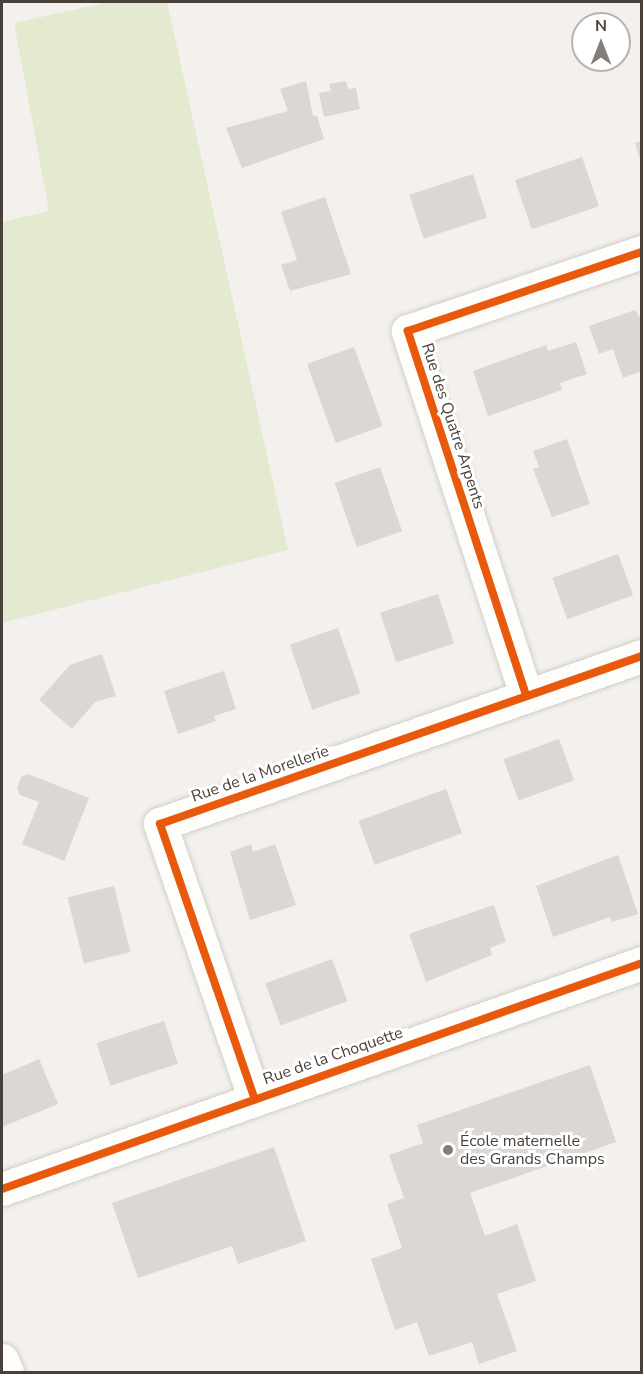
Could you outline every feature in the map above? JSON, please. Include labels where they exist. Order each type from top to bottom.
[{"type":"street","name":"Rue des Quatre Arpents","points":[[526,695],[408,331],[642,252]]},
{"type":"street","name":"Rue de la Morellerie","points":[[254,1097],[160,824],[642,656]]},
{"type":"street","name":"Rue de la Choquette","points":[[2,1189],[254,1097],[642,963]]},
{"type":"street","points":[[2,1360],[7,1372]]},
{"type":"green space","points":[[109,2],[167,2],[288,550],[2,623],[2,222],[49,211],[14,23]]},
{"type":"building","points":[[306,81],[313,116],[317,116],[324,139],[242,168],[226,128],[288,111],[280,89]]},
{"type":"building","points":[[346,81],[348,89],[356,88],[360,109],[324,117],[319,93],[331,91],[329,84]]},
{"type":"building","points":[[642,141],[642,162],[641,162],[635,143]]},
{"type":"building","points":[[582,157],[599,206],[532,229],[515,180]]},
{"type":"building","points":[[473,174],[487,218],[423,238],[409,195]]},
{"type":"building","points":[[325,197],[351,274],[290,291],[281,265],[297,260],[281,212]]},
{"type":"building","points":[[635,310],[642,320],[642,371],[623,378],[613,349],[599,354],[589,326]]},
{"type":"building","points":[[576,342],[587,374],[560,383],[562,390],[488,416],[473,371],[546,345],[548,351]]},
{"type":"building","points":[[354,347],[383,426],[336,443],[307,364]]},
{"type":"building","points":[[567,439],[590,504],[552,517],[533,469],[539,467],[533,451]]},
{"type":"building","points":[[380,467],[402,531],[357,547],[335,483]]},
{"type":"building","points":[[618,554],[633,595],[567,619],[552,578]]},
{"type":"building","points":[[438,594],[454,643],[396,662],[380,613]]},
{"type":"building","points":[[338,628],[360,693],[312,710],[290,645]]},
{"type":"building","points":[[102,654],[116,696],[95,702],[72,729],[39,700],[70,665]]},
{"type":"building","points":[[224,671],[236,709],[214,716],[216,721],[178,734],[164,691]]},
{"type":"building","points":[[559,739],[574,780],[519,801],[504,759]]},
{"type":"building","points":[[28,774],[89,798],[64,861],[22,844],[39,802],[20,795],[17,788],[21,777]]},
{"type":"building","points":[[446,789],[462,833],[375,865],[359,821]]},
{"type":"building","points":[[251,844],[253,852],[275,844],[296,905],[250,920],[230,852]]},
{"type":"building","points":[[618,855],[638,914],[612,922],[610,917],[553,937],[536,886]]},
{"type":"building","points":[[114,886],[130,952],[84,964],[67,898]]},
{"type":"building","points":[[494,905],[506,942],[490,948],[492,955],[426,982],[409,934]]},
{"type":"building","points":[[332,959],[347,1001],[281,1026],[265,983]]},
{"type":"building","points":[[164,1021],[178,1064],[110,1086],[96,1043]]},
{"type":"building","points":[[39,1059],[58,1104],[2,1127],[2,1075]]},
{"type":"building","points":[[590,1065],[616,1142],[470,1193],[485,1236],[517,1224],[536,1281],[497,1294],[517,1351],[479,1364],[472,1342],[429,1356],[417,1322],[395,1330],[371,1259],[402,1248],[387,1204],[404,1198],[389,1155],[423,1143],[417,1125]]},
{"type":"building","points":[[274,1147],[306,1241],[238,1264],[232,1246],[138,1278],[112,1203]]},
{"type":"cycle path","points":[[526,695],[408,331],[642,252]]},
{"type":"cycle path","points":[[254,1097],[160,824],[642,656]]},
{"type":"cycle path","points":[[2,1189],[642,963]]},
{"type":"place","name":"École maternelle des Grands Champs","points":[[448,1150]]}]
